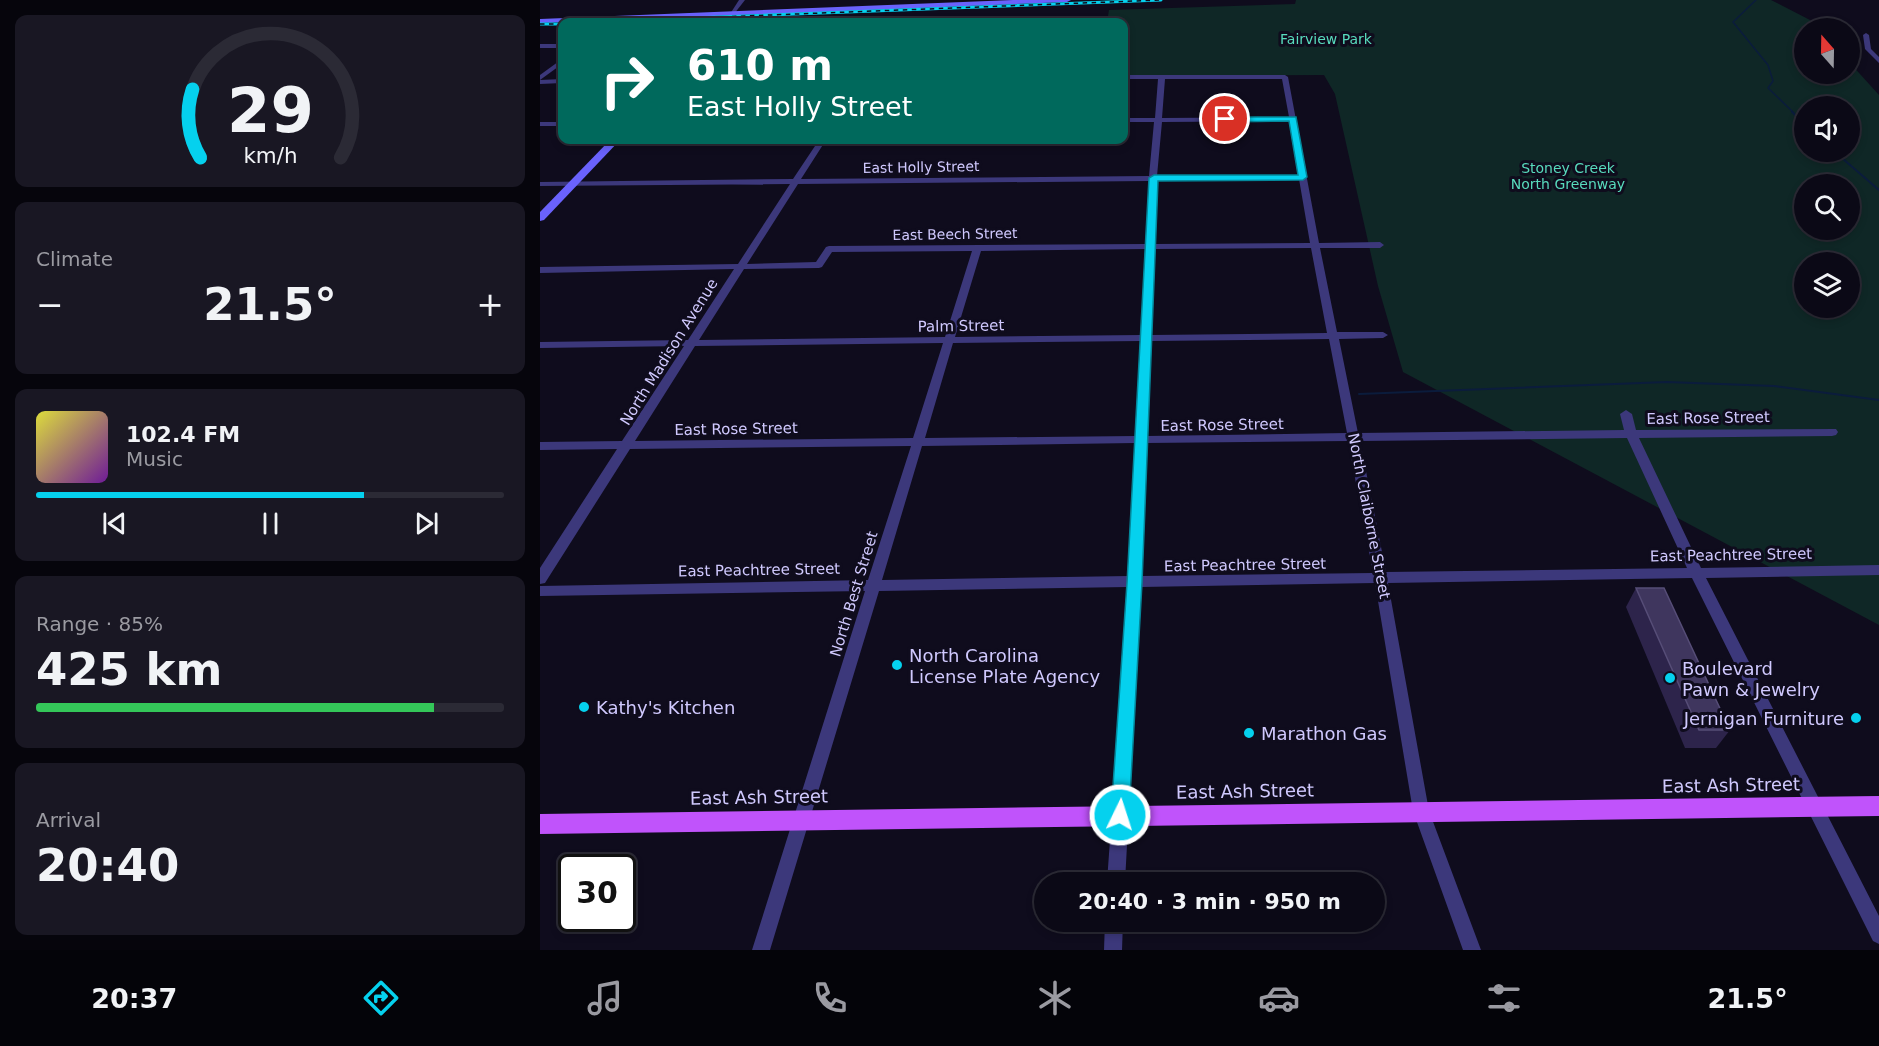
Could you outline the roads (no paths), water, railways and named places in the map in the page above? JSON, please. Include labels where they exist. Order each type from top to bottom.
[{"type":"main road","name":"East Ash Street","points":[[540,824],[1879,806]]},
{"type":"street","points":[[727,18],[742,0]]},
{"type":"street","points":[[612,18],[1067,0]]},
{"type":"street","points":[[540,21],[558,20]]},
{"type":"street","points":[[1866,34],[1868,49],[1879,61]]},
{"type":"street","points":[[540,46],[558,46]]},
{"type":"street","points":[[540,80],[558,64]]},
{"type":"street","points":[[1117,872],[1135,583],[1157,120],[1162,77],[1128,77]]},
{"type":"street","name":"North Claiborne Street","points":[[1162,77],[1285,77],[1315,244],[1381,579],[1421,812],[1472,950]]},
{"type":"street","points":[[540,80],[558,81]]},
{"type":"street","points":[[1128,120],[1293,119]]},
{"type":"street","points":[[540,124],[558,124]]},
{"type":"street","points":[[540,218],[611,144]]},
{"type":"street","name":"North Madison Avenue","points":[[540,579],[819,144]]},
{"type":"street","name":"East Holly Street","points":[[540,184],[1303,177]]},
{"type":"street","name":"East Beech Street","points":[[540,270],[819,265],[829,249],[1380,245]]},
{"type":"street","name":"North Best Street","points":[[761,950],[978,247]]},
{"type":"street","name":"Palm Street","points":[[540,345],[1383,335]]},
{"type":"street","points":[[1626,414],[1631,434],[1696,572],[1879,935]]},
{"type":"street","name":"East Rose Street","points":[[540,446],[1832,432]]},
{"type":"street","name":"East Peachtree Street","points":[[540,591],[1879,570]]},
{"type":"street","points":[[1113,950],[1114,932]]},
{"type":"waterway","points":[[1756,0],[1733,22],[1768,65],[1773,81],[1768,88],[1794,113]]},
{"type":"waterway","points":[[1847,162],[1879,190]]},
{"type":"waterway","points":[[1359,394],[1667,382],[1774,386],[1879,400]]},
{"type":"railway","points":[[692,18],[1161,0]]},
{"type":"railway","points":[[540,24],[558,24]]},
{"type":"place","name":"North Carolina License Plate Agency","points":[[897,665]]},
{"type":"place","name":"Boulevard Pawn & Jewelry","points":[[1670,678]]},
{"type":"place","name":"Kathy's Kitchen","points":[[584,707]]},
{"type":"place","name":"Jernigan Furniture","points":[[1856,718]]},
{"type":"place","name":"Marathon Gas","points":[[1249,733]]},
{"type":"park label","name":"Fairview Park","points":[[1326,39]]},
{"type":"park label","name":"Stoney Creek North Greenway","points":[[1568,176]]}]
